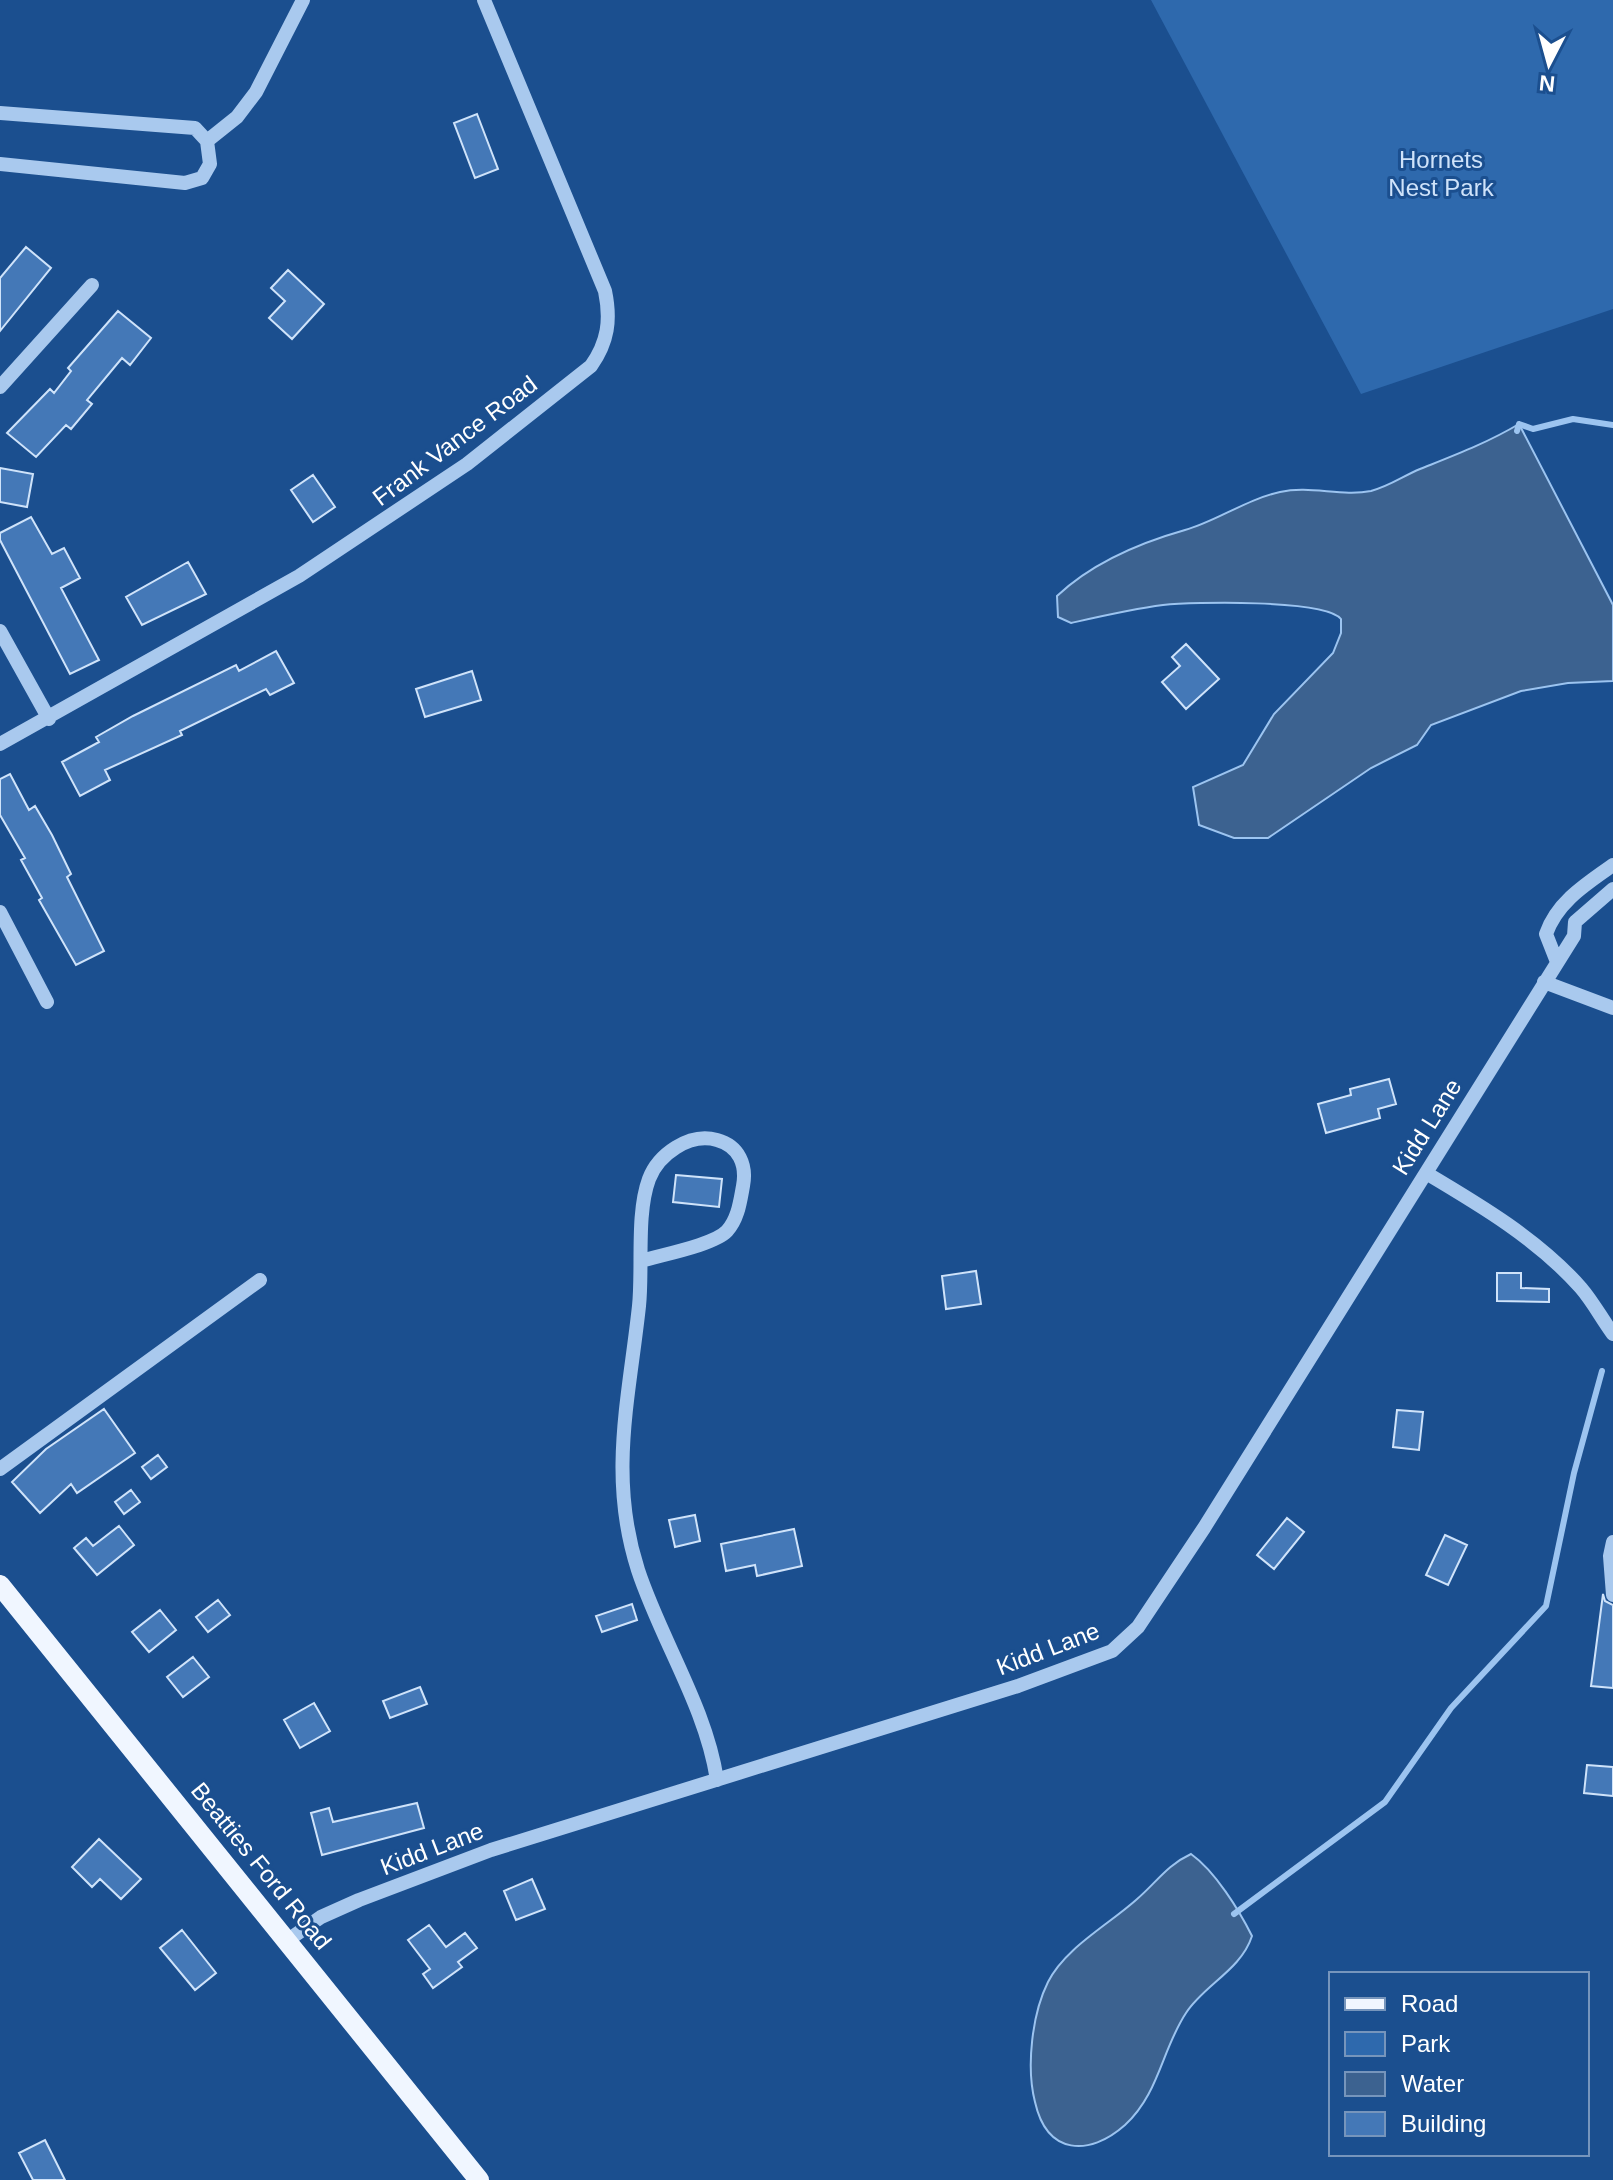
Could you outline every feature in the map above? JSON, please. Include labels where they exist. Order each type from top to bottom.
[{"type":"main road","name":"Beatties Ford Road","points":[[0,1585],[479,2180]]},
{"type":"street","points":[[207,141],[237,117],[256,92],[303,0]]},
{"type":"street","name":"Frank Vance Road","points":[[0,744],[299,576],[402,511],[591,366],[601,353],[609,323],[605,291],[484,0]]},
{"type":"street","points":[[0,113],[195,128],[207,141],[208,170],[202,178],[185,183],[0,164]]},
{"type":"street","points":[[0,387],[92,285]]},
{"type":"street","points":[[0,631],[49,719]]},
{"type":"street","points":[[1557,962],[1546,934],[1551,919],[1580,888],[1613,865]]},
{"type":"street","name":"Kidd Lane","points":[[288,1940],[333,1911],[491,1850],[1094,1660],[1126,1640],[1196,1541],[1574,936],[1575,922],[1613,889]]},
{"type":"street","points":[[0,912],[47,1002]]},
{"type":"street","points":[[1544,982],[1613,1008]]},
{"type":"street","points":[[641,1261],[725,1234],[737,1215],[746,1172],[738,1152],[716,1139],[690,1141],[660,1158],[648,1181],[641,1261],[639,1305],[622,1430],[621,1486],[626,1533],[651,1609],[712,1747],[717,1780]]},
{"type":"street","points":[[1426,1173],[1478,1204],[1536,1247],[1581,1288],[1613,1334]]},
{"type":"street","points":[[0,1469],[260,1280]]},
{"type":"street","points":[[1613,1542],[1610,1556],[1613,1595]]},
{"type":"green space","name":"Hornets Nest Park","points":[[1151,0],[1613,0],[1613,309],[1361,394]]},
{"type":"water","points":[[1519,424],[1613,605],[1613,681],[1568,683],[1521,691],[1431,725],[1417,745],[1371,768],[1268,838],[1234,838],[1199,825],[1193,787],[1243,765],[1274,714],[1333,653],[1341,633],[1341,619],[1311,608],[1285,605],[1201,603],[1163,605],[1071,623],[1058,617],[1057,596],[1085,574],[1117,556],[1255,500],[1291,490],[1371,491],[1483,443]]},
{"type":"water","points":[[1191,1854],[1226,1892],[1240,1915],[1252,1936],[1247,1948],[1186,2013],[1146,2099],[1125,2125],[1111,2135],[1084,2146],[1059,2141],[1041,2120],[1032,2088],[1034,2025],[1042,1995],[1065,1958],[1136,1900],[1168,1869]]},
{"type":"building","points":[[477,114],[498,169],[475,178],[454,123]]},
{"type":"building","points":[[26,247],[51,268],[0,331],[0,278]]},
{"type":"building","points":[[288,270],[324,304],[292,339],[269,318],[285,301],[271,288]]},
{"type":"building","points":[[118,311],[151,338],[130,365],[122,358],[87,400],[92,404],[71,429],[66,425],[36,457],[7,433],[50,389],[54,393],[71,371],[68,368]]},
{"type":"building","points":[[0,468],[33,474],[27,507],[0,502]]},
{"type":"building","points":[[313,475],[335,507],[313,522],[291,490]]},
{"type":"building","points":[[31,517],[52,554],[64,548],[80,578],[61,588],[99,660],[70,674],[0,540],[0,533]]},
{"type":"building","points":[[188,562],[206,594],[142,625],[126,597]]},
{"type":"building","points":[[1186,644],[1219,679],[1186,709],[1162,682],[1180,666],[1172,657]]},
{"type":"building","points":[[276,651],[294,683],[270,695],[266,689],[180,731],[182,735],[105,770],[110,780],[80,796],[62,762],[99,742],[96,737],[133,716],[236,665],[239,671]]},
{"type":"building","points":[[472,671],[481,700],[425,717],[416,689]]},
{"type":"building","points":[[10,774],[29,810],[35,806],[52,835],[71,874],[67,877],[104,951],[76,965],[39,900],[42,898],[21,860],[25,858],[0,815],[0,779]]},
{"type":"building","points":[[1389,1079],[1396,1104],[1378,1109],[1380,1118],[1326,1133],[1318,1104],[1351,1095],[1350,1089]]},
{"type":"building","points":[[676,1175],[722,1179],[719,1207],[673,1202]]},
{"type":"building","points":[[976,1271],[981,1304],[946,1309],[942,1276]]},
{"type":"building","points":[[1497,1273],[1521,1273],[1521,1288],[1549,1289],[1549,1302],[1497,1301]]},
{"type":"building","points":[[104,1409],[135,1453],[77,1493],[71,1484],[40,1513],[12,1482],[46,1449]]},
{"type":"building","points":[[1397,1410],[1423,1412],[1419,1450],[1393,1447]]},
{"type":"building","points":[[158,1455],[167,1467],[151,1479],[142,1467]]},
{"type":"building","points":[[131,1490],[140,1502],[124,1514],[115,1502]]},
{"type":"building","points":[[695,1515],[700,1541],[675,1547],[669,1520]]},
{"type":"building","points":[[1287,1518],[1304,1532],[1274,1569],[1257,1555]]},
{"type":"building","points":[[119,1526],[134,1545],[97,1575],[74,1548],[86,1538],[93,1546]]},
{"type":"building","points":[[794,1529],[802,1566],[757,1576],[755,1565],[726,1571],[721,1544]]},
{"type":"building","points":[[1445,1535],[1467,1545],[1448,1585],[1426,1575]]},
{"type":"building","points":[[1603,1594],[1605,1601],[1613,1605],[1613,1688],[1591,1686]]},
{"type":"building","points":[[218,1600],[230,1615],[208,1632],[196,1617]]},
{"type":"building","points":[[632,1604],[637,1620],[602,1632],[596,1616]]},
{"type":"building","points":[[160,1610],[176,1630],[149,1652],[132,1632]]},
{"type":"building","points":[[193,1657],[209,1677],[183,1697],[167,1677]]},
{"type":"building","points":[[420,1687],[427,1704],[390,1718],[383,1701]]},
{"type":"building","points":[[314,1703],[330,1731],[300,1748],[284,1720]]},
{"type":"building","points":[[1587,1765],[1613,1767],[1613,1796],[1584,1793]]},
{"type":"building","points":[[417,1803],[424,1828],[322,1855],[311,1813],[329,1808],[333,1822]]},
{"type":"building","points":[[99,1839],[141,1879],[121,1899],[100,1879],[92,1887],[72,1867]]},
{"type":"building","points":[[532,1879],[545,1909],[516,1920],[504,1891]]},
{"type":"building","points":[[429,1925],[446,1947],[465,1933],[477,1948],[458,1962],[462,1967],[433,1988],[423,1974],[430,1969],[408,1940]]},
{"type":"building","points":[[182,1930],[216,1973],[195,1990],[160,1948]]},
{"type":"building","points":[[45,2140],[65,2180],[33,2180],[19,2153]]},
{"type":"waterway","points":[[1517,431],[1519,424],[1533,429],[1573,419],[1613,425]]},
{"type":"waterway","points":[[1234,1914],[1385,1802],[1451,1708],[1546,1606],[1574,1473],[1602,1371]]}]
